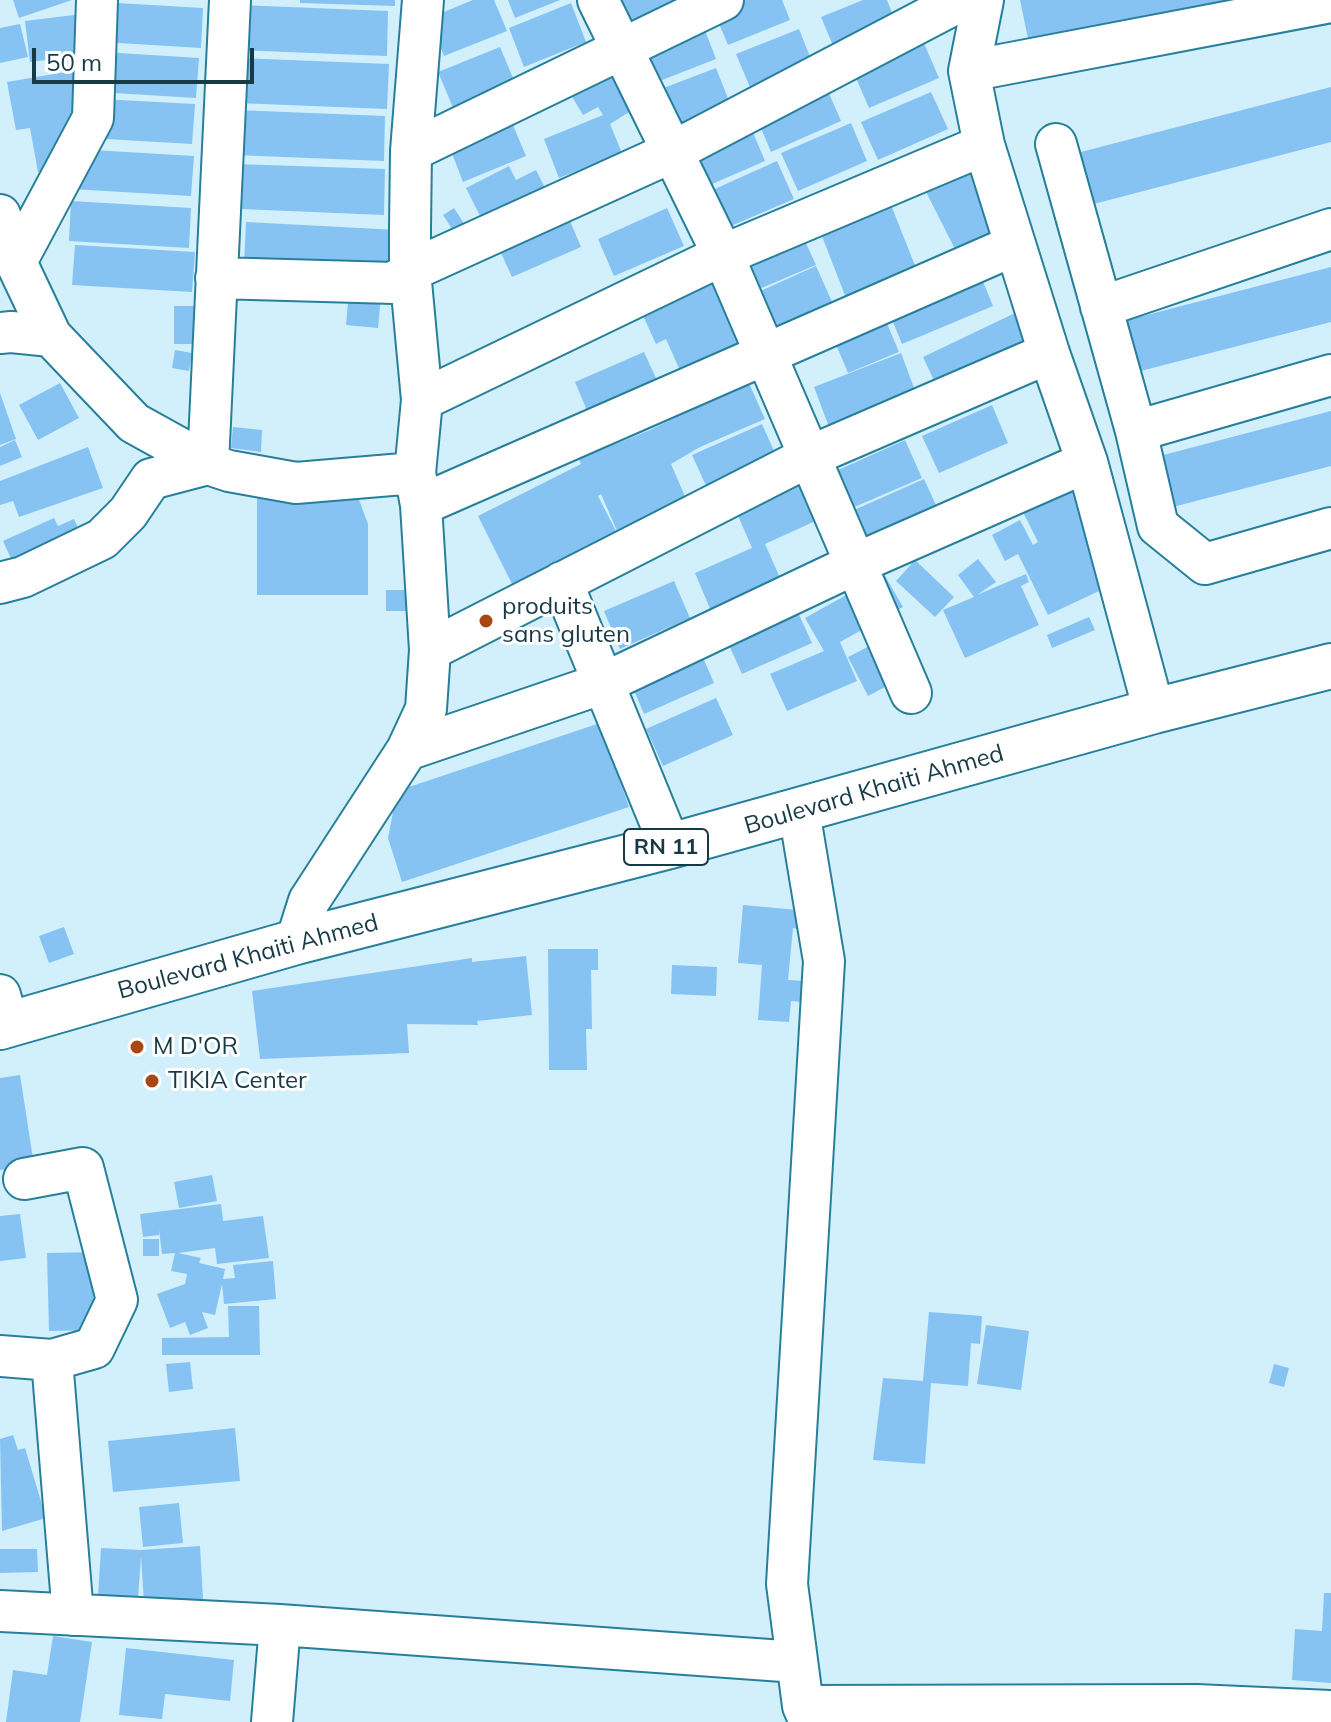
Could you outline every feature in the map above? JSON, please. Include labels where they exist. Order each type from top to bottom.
[{"type":"highway","name":"Boulevard Khaiti Ahmed","points":[[3,1015],[670,846],[1154,711],[1331,666]]},
{"type":"street","points":[[16,262],[93,118],[97,0]]},
{"type":"street","points":[[208,464],[230,0]]},
{"type":"street","points":[[598,0],[723,255],[911,693]]},
{"type":"street","points":[[411,151],[723,0]]},
{"type":"street","points":[[216,278],[394,283],[410,271],[672,152],[962,0]]},
{"type":"street","points":[[983,0],[969,71],[984,145],[1049,353],[1087,462],[1154,711]]},
{"type":"street","points":[[969,71],[1331,2]]},
{"type":"street","points":[[296,942],[309,901],[407,750],[426,709],[430,650],[418,489],[422,400],[410,271],[411,151],[430,3]]},
{"type":"street","points":[[1056,144],[1136,431],[1158,526],[1205,564],[1331,528]]},
{"type":"street","points":[[422,400],[723,255],[984,145]]},
{"type":"street","points":[[0,215],[16,262],[51,336],[134,423],[208,464],[229,471],[296,483],[418,489],[765,354],[1015,245]]},
{"type":"street","points":[[1101,307],[1331,229]]},
{"type":"street","points":[[0,333],[51,336]]},
{"type":"street","points":[[430,650],[808,457],[1049,353]]},
{"type":"street","points":[[1136,431],[1331,375]]},
{"type":"street","points":[[407,750],[604,683],[855,564],[1087,462]]},
{"type":"street","points":[[0,583],[23,577],[102,539],[128,513],[151,479],[208,464]]},
{"type":"street","points":[[562,582],[670,846]]},
{"type":"street","points":[[799,811],[824,961],[787,1584],[806,1714],[1196,1705],[1331,1711]]},
{"type":"street","points":[[0,1356],[52,1360],[94,1348],[117,1300],[83,1168],[24,1179]]},
{"type":"street","points":[[52,1360],[73,1615]]},
{"type":"street","points":[[0,1611],[280,1625],[797,1662]]},
{"type":"street","points":[[272,1722],[280,1625]]},
{"type":"building","points":[[13,0],[72,0],[19,18]]},
{"type":"building","points":[[300,0],[395,0],[395,6],[300,3]]},
{"type":"building","points":[[473,0],[494,0],[507,31],[444,56],[429,18]]},
{"type":"building","points":[[508,0],[560,0],[515,18]]},
{"type":"building","points":[[604,0],[676,0],[679,7],[617,32]]},
{"type":"building","points":[[728,0],[782,0],[790,20],[728,45],[712,7]]},
{"type":"building","points":[[863,0],[887,0],[899,30],[837,55],[821,17]]},
{"type":"building","points":[[1020,0],[1226,0],[1226,1],[1029,43]]},
{"type":"building","points":[[83,1],[203,8],[201,48],[86,41],[87,51],[199,58],[196,98],[81,91],[82,98],[195,104],[192,144],[89,138],[75,149],[194,156],[191,196],[71,189],[73,167],[38,172],[30,128],[16,130],[7,82],[77,70],[78,56],[30,62],[25,21],[82,14]]},
{"type":"building","points":[[571,3],[586,42],[524,67],[509,28]]},
{"type":"building","points":[[239,5],[388,11],[387,56],[237,50]]},
{"type":"building","points":[[701,20],[716,59],[657,82],[661,89],[716,68],[731,106],[669,131],[655,96],[610,124],[622,153],[559,178],[544,139],[603,115],[598,107],[583,115],[571,95],[638,45]]},
{"type":"building","points":[[20,24],[28,57],[0,63],[0,28]]},
{"type":"building","points":[[799,29],[814,67],[752,92],[736,54]]},
{"type":"building","points":[[923,41],[939,78],[869,108],[853,71]]},
{"type":"building","points":[[500,47],[516,85],[454,110],[438,72]]},
{"type":"building","points":[[239,58],[389,64],[387,109],[237,103]]},
{"type":"building","points":[[825,84],[841,121],[771,152],[755,114]]},
{"type":"building","points":[[1331,87],[1331,142],[1090,205],[1077,153]]},
{"type":"building","points":[[931,92],[948,129],[878,160],[861,122]]},
{"type":"building","points":[[236,110],[385,116],[384,161],[234,155]]},
{"type":"building","points":[[510,118],[526,156],[463,182],[448,143]]},
{"type":"building","points":[[749,123],[765,161],[696,191],[679,154]]},
{"type":"building","points":[[851,123],[867,161],[798,191],[781,153]]},
{"type":"building","points":[[979,150],[1017,235],[962,263],[920,180]]},
{"type":"building","points":[[777,161],[794,199],[724,229],[708,192]]},
{"type":"building","points":[[236,164],[385,169],[384,215],[241,209],[233,242]]},
{"type":"building","points":[[509,166],[516,180],[536,170],[550,198],[487,230],[466,188]]},
{"type":"building","points":[[889,200],[916,268],[846,298],[820,231]]},
{"type":"building","points":[[71,201],[191,208],[189,248],[69,241]]},
{"type":"building","points":[[454,208],[467,228],[456,235],[443,215]]},
{"type":"building","points":[[667,208],[684,246],[614,276],[598,239]]},
{"type":"building","points":[[565,209],[581,247],[512,277],[495,240]]},
{"type":"building","points":[[246,222],[398,230],[395,275],[244,266]]},
{"type":"building","points":[[799,228],[816,265],[745,295],[729,258]]},
{"type":"building","points":[[75,245],[195,252],[192,292],[72,285]]},
{"type":"building","points":[[816,266],[833,304],[763,334],[747,297]]},
{"type":"building","points":[[977,267],[993,306],[902,344],[886,305]]},
{"type":"building","points":[[1331,267],[1331,322],[1129,374],[1116,323]]},
{"type":"building","points":[[709,276],[725,312],[735,307],[751,344],[682,375],[666,339],[656,344],[639,307]]},
{"type":"building","points":[[350,280],[382,283],[378,328],[346,325]]},
{"type":"building","points":[[1036,303],[1047,350],[943,400],[923,357]]},
{"type":"building","points":[[174,306],[219,306],[219,344],[174,344]]},
{"type":"building","points":[[883,314],[899,352],[848,373],[832,335]]},
{"type":"building","points":[[175,350],[192,353],[189,371],[172,368]]},
{"type":"building","points":[[644,352],[661,389],[591,420],[575,382]]},
{"type":"building","points":[[901,353],[916,393],[829,427],[814,387]]},
{"type":"building","points":[[748,381],[765,419],[700,447],[671,464],[687,501],[617,531],[601,494],[598,496],[618,535],[514,588],[478,516],[581,464],[579,459],[650,430]]},
{"type":"building","points":[[60,383],[79,418],[38,440],[19,405]]},
{"type":"building","points":[[0,393],[16,439],[0,445]]},
{"type":"building","points":[[992,405],[1008,443],[939,473],[922,436]]},
{"type":"building","points":[[1331,411],[1331,466],[1165,509],[1152,458]]},
{"type":"building","points":[[762,424],[779,462],[709,492],[692,455]]},
{"type":"building","points":[[233,427],[262,430],[261,452],[231,448]]},
{"type":"building","points":[[15,440],[22,457],[0,466],[0,447]]},
{"type":"building","points":[[905,440],[922,478],[852,508],[836,471]]},
{"type":"building","points":[[88,447],[103,488],[19,517],[13,501],[0,505],[0,481]]},
{"type":"building","points":[[924,479],[941,516],[871,547],[854,510]]},
{"type":"building","points":[[806,481],[822,518],[765,544],[781,580],[711,611],[695,573],[752,548],[736,511]]},
{"type":"building","points":[[1082,482],[1129,577],[1048,615],[1018,554],[1005,561],[992,535],[1020,520],[1033,545],[1038,542],[1023,512]]},
{"type":"building","points":[[257,497],[358,497],[368,524],[368,595],[257,595]]},
{"type":"building","points":[[54,518],[58,526],[74,519],[80,532],[13,563],[3,541]]},
{"type":"building","points":[[978,559],[996,582],[977,595],[1026,574],[1029,582],[1021,586],[1039,625],[965,658],[943,610],[974,597],[958,575]]},
{"type":"building","points":[[915,560],[954,597],[935,617],[896,581]]},
{"type":"building","points":[[884,574],[903,607],[840,642],[857,681],[787,711],[770,674],[824,651],[805,618]]},
{"type":"building","points":[[674,581],[690,618],[620,649],[604,611]]},
{"type":"building","points":[[386,590],[414,590],[415,611],[386,611]]},
{"type":"building","points":[[795,606],[812,643],[742,674],[725,636]]},
{"type":"building","points":[[1089,617],[1095,630],[1052,648],[1047,635]]},
{"type":"building","points":[[901,630],[921,668],[868,696],[848,657]]},
{"type":"building","points":[[698,646],[714,683],[644,714],[628,676]]},
{"type":"building","points":[[716,698],[733,735],[663,766],[646,729]]},
{"type":"building","points":[[600,723],[629,807],[402,882],[388,838],[397,791]]},
{"type":"building","points":[[743,905],[798,910],[797,929],[793,928],[788,980],[806,981],[804,1002],[791,1001],[789,1022],[758,1020],[762,965],[738,963]]},
{"type":"building","points":[[64,927],[74,954],[49,963],[39,936]]},
{"type":"building","points":[[548,949],[598,949],[598,970],[591,970],[592,1029],[586,1029],[587,1070],[549,1070]]},
{"type":"building","points":[[526,956],[532,1015],[477,1021],[478,1025],[407,1024],[409,1053],[260,1059],[252,991],[472,958],[472,962]]},
{"type":"building","points":[[672,965],[717,967],[716,996],[671,994]]},
{"type":"building","points":[[20,1075],[34,1165],[0,1170],[0,1078]]},
{"type":"building","points":[[212,1175],[217,1201],[179,1208],[174,1182]]},
{"type":"building","points":[[221,1204],[223,1221],[263,1216],[269,1258],[217,1264],[215,1248],[178,1253],[201,1258],[199,1263],[225,1269],[223,1279],[235,1278],[233,1265],[273,1261],[276,1299],[224,1304],[222,1284],[215,1315],[202,1312],[208,1328],[190,1335],[185,1322],[170,1328],[157,1294],[185,1284],[187,1274],[171,1271],[175,1253],[162,1254],[159,1230],[159,1235],[143,1237],[140,1214]]},
{"type":"building","points":[[20,1214],[26,1258],[0,1261],[0,1216]]},
{"type":"building","points":[[143,1239],[159,1239],[159,1256],[143,1256]]},
{"type":"building","points":[[98,1252],[99,1330],[49,1331],[47,1253]]},
{"type":"building","points":[[228,1306],[259,1306],[260,1355],[162,1355],[162,1338],[229,1337]]},
{"type":"building","points":[[929,1312],[982,1316],[980,1344],[971,1343],[968,1386],[931,1383],[925,1464],[873,1460],[883,1378],[923,1381]]},
{"type":"building","points":[[986,1325],[1029,1331],[1021,1390],[977,1384]]},
{"type":"building","points":[[190,1362],[193,1389],[169,1392],[166,1364]]},
{"type":"building","points":[[1274,1364],[1289,1368],[1284,1387],[1269,1383]]},
{"type":"building","points":[[235,1428],[240,1481],[113,1492],[108,1441]]},
{"type":"building","points":[[13,1435],[18,1450],[25,1448],[46,1518],[2,1531],[0,1439]]},
{"type":"building","points":[[179,1503],[183,1543],[143,1547],[139,1507]]},
{"type":"building","points":[[200,1546],[203,1599],[144,1603],[141,1556],[138,1599],[98,1597],[101,1548],[141,1550]]},
{"type":"building","points":[[0,1549],[37,1549],[38,1572],[0,1573]]},
{"type":"building","points":[[1324,1593],[1331,1593],[1331,1683],[1292,1680],[1295,1629],[1322,1631]]},
{"type":"building","points":[[53,1636],[92,1642],[80,1722],[6,1722],[13,1670],[47,1675]]},
{"type":"building","points":[[126,1648],[234,1660],[230,1701],[165,1694],[162,1719],[119,1715]]},
{"type":"place","name":"produits sans gluten","points":[[486,621]]},
{"type":"place","name":"M D'OR","points":[[137,1047]]},
{"type":"place","name":"TIKIA Center","points":[[152,1081]]}]
